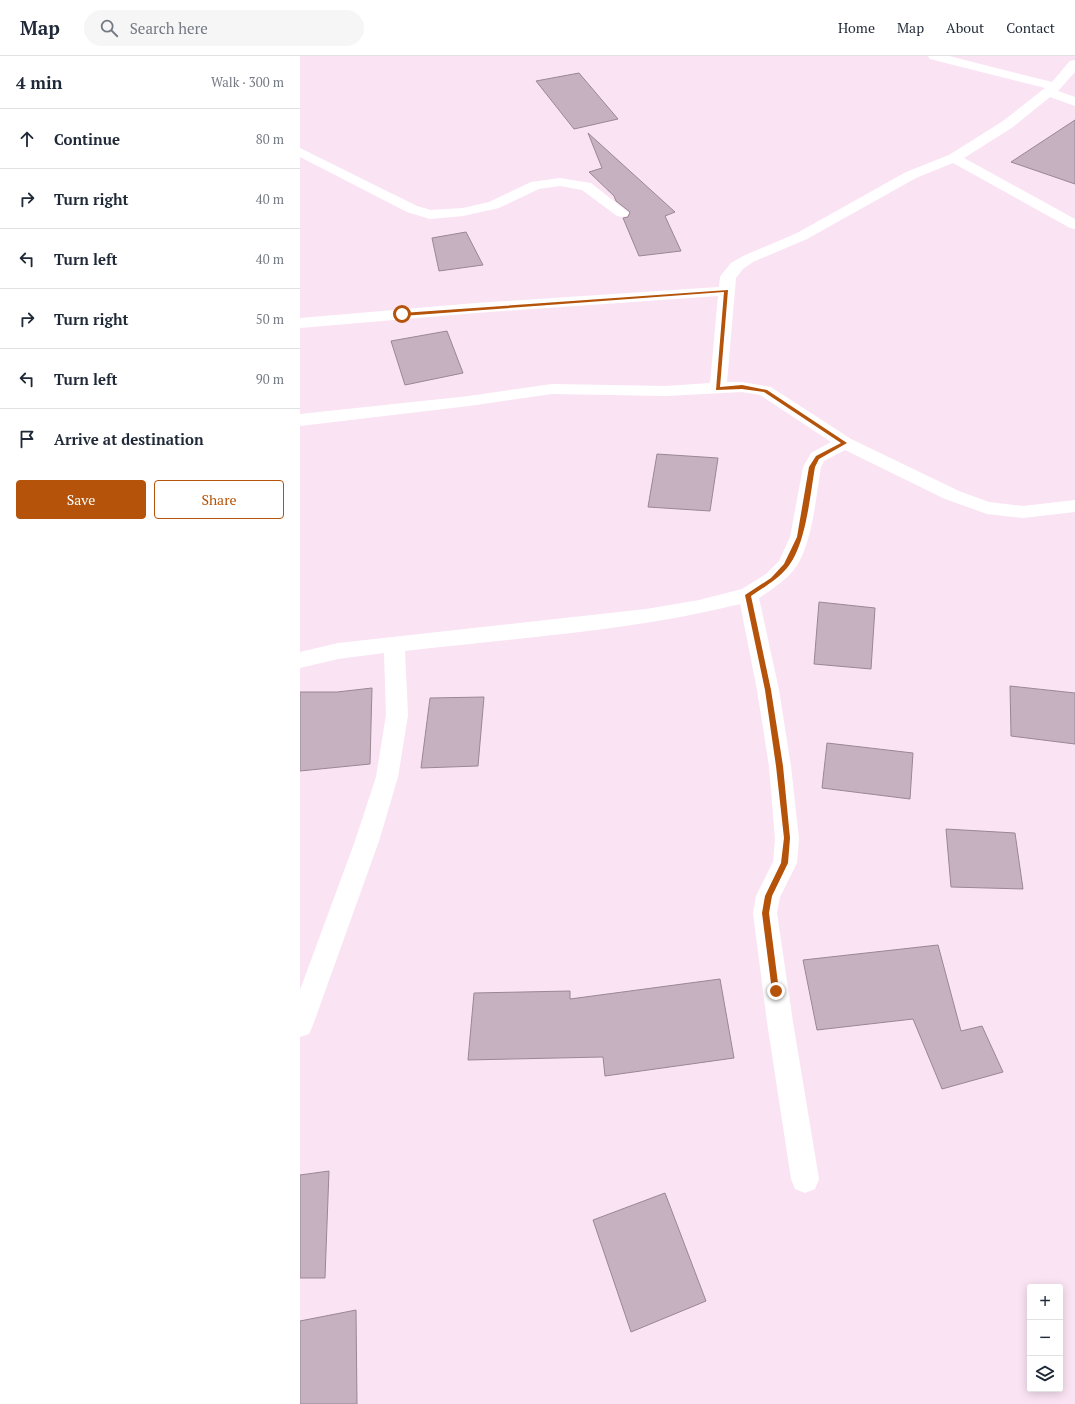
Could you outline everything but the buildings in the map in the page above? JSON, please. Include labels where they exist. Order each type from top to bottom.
[{"type":"street","points":[[934,56],[1052,89],[1075,102]]},
{"type":"street","points":[[718,388],[728,277],[737,266],[748,258],[802,236],[911,175],[954,158],[1008,124],[1052,89],[1075,64]]},
{"type":"street","points":[[300,152],[412,209],[430,215],[463,212],[494,205],[536,185],[560,182],[586,186],[622,212]]},
{"type":"street","points":[[954,158],[1075,224]]},
{"type":"street","points":[[300,323],[476,308],[726,291]]},
{"type":"street","points":[[300,420],[469,402],[552,389],[666,391],[742,387],[766,391],[845,443],[952,495],[987,508],[1023,512],[1075,506]]},
{"type":"street","points":[[300,660],[338,651],[646,616],[699,607],[748,595],[773,579],[787,565],[800,537],[812,467],[818,457],[845,443]]},
{"type":"street","points":[[748,595],[768,690],[780,766],[786,831],[784,863],[768,896],[765,913],[780,1022],[805,1179]]},
{"type":"street","points":[[300,1025],[367,841],[387,777],[397,715],[394,644]]},
{"type":"route","points":[[402,314],[726,291],[718,388],[742,387],[766,391],[845,443],[818,457],[812,467],[800,537],[787,565],[773,579],[748,595],[768,690],[780,766],[787,838],[784,863],[768,896],[765,913],[776,991]]}]
